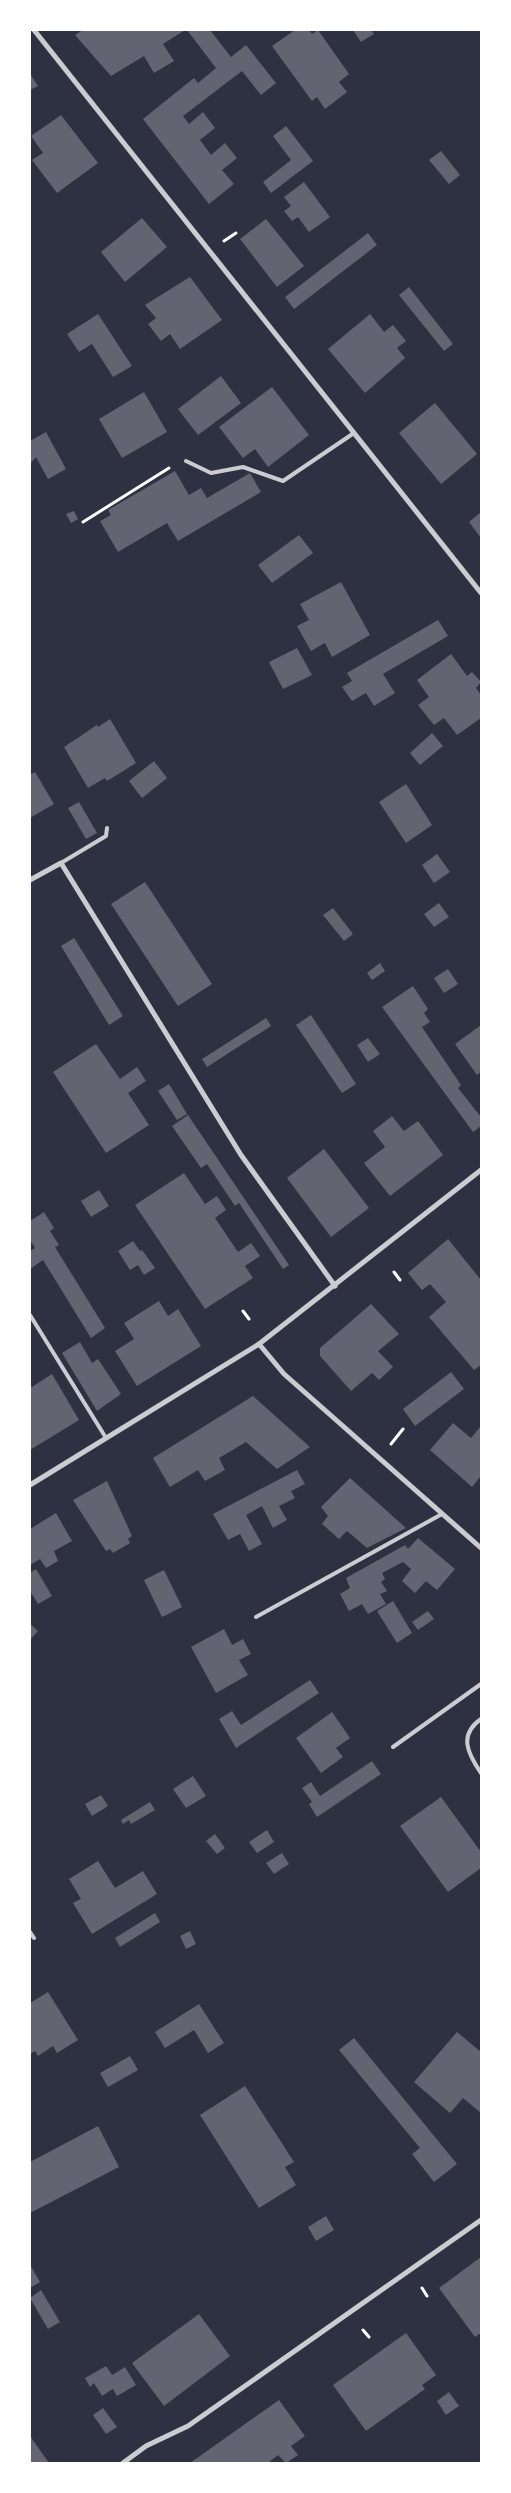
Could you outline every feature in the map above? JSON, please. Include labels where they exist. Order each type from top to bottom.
[{"type":"street","points":[[34,30],[481,593]]},
{"type":"street","points":[[30,880],[61,863],[241,1154],[335,1286]]},
{"type":"street","points":[[30,1485],[260,1344],[481,1170]]},
{"type":"street","points":[[260,1344],[284,1374],[481,1548]]},
{"type":"street","points":[[123,2463],[146,2446],[196,2421],[481,2220]]},
{"type":"lane","points":[[186,461],[211,473],[243,467],[283,481],[354,433]]},
{"type":"lane","points":[[61,863],[106,836],[107,828]]},
{"type":"lane","points":[[30,1315],[106,1438]]},
{"type":"lane","points":[[256,1616],[442,1514]]},
{"type":"lane","points":[[393,1746],[481,1684]]},
{"type":"lane","points":[[481,1719],[473,1724],[467,1740],[468,1755],[481,1773]]},
{"type":"lane","points":[[30,1932],[34,1938]]},
{"type":"path","points":[[83,522],[167,469]]},
{"type":"path","points":[[394,1272],[400,1280]]},
{"type":"path","points":[[243,1311],[249,1319]]},
{"type":"path","points":[[422,2288],[427,2296]]},
{"type":"path","points":[[363,2330],[369,2337]]},
{"type":"building","points":[[83,30],[185,30],[163,44],[174,61],[154,73],[144,56],[111,76],[75,35]]},
{"type":"building","points":[[187,30],[210,30],[231,57],[246,45],[276,83],[261,95],[242,71],[183,116],[189,124],[203,112],[215,128],[200,140],[211,155],[225,143],[237,158],[222,170],[234,184],[209,204],[143,119],[194,78],[198,83],[216,68]]},
{"type":"building","points":[[295,30],[309,30],[312,34],[318,30],[349,74],[339,82],[347,92],[325,109],[317,97],[312,101],[272,46]]},
{"type":"building","points":[[353,30],[371,30],[374,34],[361,42]]},
{"type":"building","points":[[30,74],[38,86],[30,90]]},
{"type":"building","points":[[61,115],[98,163],[57,193],[32,160],[43,153],[31,136]]},
{"type":"building","points":[[286,126],[313,161],[271,193],[263,182],[291,160],[273,136]]},
{"type":"building","points":[[441,151],[460,175],[449,184],[429,160]]},
{"type":"building","points":[[304,182],[330,217],[309,232],[298,217],[292,221],[284,211],[291,206],[284,197]]},
{"type":"building","points":[[142,218],[167,247],[125,282],[101,252]]},
{"type":"building","points":[[266,219],[304,266],[277,287],[240,239]]},
{"type":"building","points":[[368,233],[377,245],[294,309],[285,297]]},
{"type":"building","points":[[190,277],[222,320],[180,349],[170,334],[161,341],[148,324],[156,318],[145,305]]},
{"type":"building","points":[[409,287],[453,344],[444,351],[399,295]]},
{"type":"building","points":[[98,314],[132,366],[113,377],[92,344],[79,352],[67,334]]},
{"type":"building","points":[[370,314],[384,332],[393,325],[406,341],[397,348],[405,358],[365,393],[328,349]]},
{"type":"building","points":[[221,376],[241,403],[198,435],[178,409]]},
{"type":"building","points":[[272,387],[309,435],[268,467],[255,449],[243,458],[219,427]]},
{"type":"building","points":[[144,392],[167,432],[122,458],[99,419]]},
{"type":"building","points":[[435,403],[477,454],[441,484],[399,433]]},
{"type":"building","points":[[46,432],[66,469],[48,479],[36,457],[30,464],[30,441]]},
{"type":"building","points":[[175,471],[189,495],[201,488],[207,498],[250,473],[261,492],[178,541],[167,523],[118,552],[100,521],[111,515],[108,510]]},
{"type":"building","points":[[74,511],[78,519],[71,523],[66,514]]},
{"type":"building","points":[[481,512],[481,538],[469,522]]},
{"type":"building","points":[[299,535],[313,553],[272,583],[258,565]]},
{"type":"building","points":[[341,582],[370,635],[332,657],[325,643],[311,651],[297,626],[309,620],[300,604]]},
{"type":"building","points":[[438,620],[448,636],[383,674],[395,693],[374,706],[366,693],[352,701],[342,687],[352,681],[347,673]]},
{"type":"building","points":[[297,648],[312,675],[283,689],[269,662]]},
{"type":"building","points":[[451,654],[467,676],[472,672],[481,682],[476,688],[481,695],[481,718],[457,735],[444,718],[434,725],[418,705],[429,697],[417,680]]},
{"type":"building","points":[[110,719],[136,763],[107,781],[105,778],[88,788],[64,747],[97,725],[98,727]]},
{"type":"building","points":[[432,733],[443,746],[420,765],[410,753]]},
{"type":"building","points":[[154,761],[167,778],[142,798],[129,781]]},
{"type":"building","points":[[35,772],[54,804],[30,818],[30,775]]},
{"type":"building","points":[[406,784],[432,825],[406,843],[379,802]]},
{"type":"building","points":[[79,802],[97,833],[86,839],[68,808]]},
{"type":"building","points":[[437,854],[450,872],[434,883],[422,865]]},
{"type":"building","points":[[145,882],[212,984],[178,1006],[111,904]]},
{"type":"building","points":[[439,903],[449,917],[434,927],[424,914]]},
{"type":"building","points":[[333,908],[353,934],[344,941],[323,915]]},
{"type":"building","points":[[74,938],[123,1016],[109,1025],[61,946]]},
{"type":"building","points":[[380,963],[385,971],[372,980],[367,973]]},
{"type":"building","points":[[448,969],[458,984],[444,993],[434,978]]},
{"type":"building","points":[[413,986],[428,1009],[424,1013],[430,1022],[422,1027],[461,1085],[458,1088],[481,1117],[481,1126],[473,1132],[382,1007]]},
{"type":"building","points":[[311,1015],[356,1084],[342,1093],[296,1025]]},
{"type":"building","points":[[266,1018],[271,1026],[207,1067],[202,1059]]},
{"type":"building","points":[[481,1025],[481,1072],[477,1075],[455,1044]]},
{"type":"building","points":[[368,1038],[380,1054],[368,1062],[357,1045]]},
{"type":"building","points":[[96,1044],[120,1079],[137,1067],[146,1081],[128,1093],[149,1125],[106,1153],[53,1072]]},
{"type":"building","points":[[169,1084],[187,1114],[177,1120],[158,1091]]},
{"type":"building","points":[[188,1115],[289,1265],[283,1269],[239,1203],[235,1206],[207,1164],[201,1168],[172,1126]]},
{"type":"building","points":[[392,1116],[404,1131],[418,1121],[443,1155],[390,1196],[364,1163],[385,1147],[373,1131]]},
{"type":"building","points":[[324,1149],[369,1208],[331,1237],[287,1178]]},
{"type":"building","points":[[184,1173],[205,1204],[217,1196],[226,1210],[215,1218],[238,1252],[251,1243],[260,1256],[245,1266],[253,1278],[205,1309],[135,1205]]},
{"type":"building","points":[[99,1190],[109,1206],[91,1217],[81,1201]]},
{"type":"building","points":[[44,1212],[54,1228],[50,1231],[59,1245],[55,1247],[105,1328],[91,1338],[43,1260],[30,1269],[30,1251],[35,1248],[30,1240],[30,1221]]},
{"type":"building","points":[[448,1239],[481,1280],[481,1365],[474,1370],[429,1317],[446,1302],[430,1284],[422,1290],[408,1273]]},
{"type":"building","points":[[133,1241],[155,1268],[144,1275],[138,1265],[130,1270],[118,1251]]},
{"type":"building","points":[[159,1301],[168,1316],[178,1309],[201,1346],[137,1386],[115,1351],[134,1339],[124,1323]]},
{"type":"building","points":[[371,1304],[399,1334],[378,1351],[393,1367],[379,1380],[372,1373],[351,1391],[320,1356],[320,1348]]},
{"type":"building","points":[[80,1342],[92,1363],[98,1359],[121,1394],[97,1411],[62,1353]]},
{"type":"building","points":[[451,1372],[464,1389],[415,1426],[403,1409]]},
{"type":"building","points":[[52,1374],[79,1420],[30,1450],[30,1383],[32,1387]]},
{"type":"building","points":[[253,1396],[310,1447],[277,1469],[246,1442],[219,1458],[225,1470],[205,1481],[198,1470],[170,1487],[153,1458]]},
{"type":"building","points":[[453,1423],[471,1438],[481,1426],[481,1476],[472,1487],[430,1450]]},
{"type":"building","points":[[297,1470],[305,1484],[291,1491],[295,1498],[279,1506],[287,1520],[273,1528],[262,1506],[246,1515],[262,1544],[249,1551],[240,1534],[228,1540],[213,1514]]},
{"type":"building","points":[[350,1478],[406,1528],[367,1548],[347,1531],[339,1539],[322,1524],[328,1516],[321,1507]]},
{"type":"building","points":[[107,1481],[132,1536],[128,1539],[130,1543],[113,1553],[110,1549],[106,1551],[73,1500]]},
{"type":"building","points":[[56,1513],[72,1541],[54,1551],[58,1561],[46,1568],[40,1559],[30,1565],[30,1529]]},
{"type":"building","points":[[418,1538],[455,1569],[437,1590],[426,1581],[415,1593],[402,1581],[411,1569],[403,1562],[382,1573],[385,1579],[381,1582],[387,1591],[380,1594],[386,1604],[368,1614],[362,1604],[349,1611],[340,1594],[350,1588],[346,1578],[405,1545],[408,1549]]},
{"type":"building","points":[[36,1569],[52,1596],[38,1604],[30,1591],[30,1573]]},
{"type":"building","points":[[164,1570],[182,1607],[162,1617],[144,1580]]},
{"type":"building","points":[[393,1601],[412,1633],[397,1643],[377,1611]]},
{"type":"building","points":[[428,1611],[434,1619],[418,1630],[412,1622]]},
{"type":"building","points":[[30,1624],[38,1631],[30,1640]]},
{"type":"building","points":[[224,1629],[232,1645],[243,1639],[251,1654],[239,1660],[248,1675],[216,1693],[191,1647]]},
{"type":"building","points":[[310,1680],[319,1693],[236,1748],[219,1719],[232,1711],[241,1725]]},
{"type":"building","points":[[332,1712],[350,1738],[336,1748],[343,1757],[321,1773],[296,1738]]},
{"type":"building","points":[[372,1761],[381,1774],[317,1817],[309,1804],[312,1802],[302,1788],[311,1782],[320,1796]]},
{"type":"building","points":[[193,1776],[206,1796],[186,1808],[173,1789]]},
{"type":"building","points":[[101,1795],[108,1806],[92,1816],[85,1804]]},
{"type":"building","points":[[441,1797],[481,1852],[481,1868],[448,1892],[400,1826]]},
{"type":"building","points":[[150,1802],[155,1810],[131,1824],[129,1820],[123,1824],[121,1820]]},
{"type":"building","points":[[267,1830],[274,1842],[257,1853],[249,1842]]},
{"type":"building","points":[[215,1834],[225,1848],[217,1854],[206,1841]]},
{"type":"building","points":[[282,1853],[289,1864],[274,1874],[266,1863]]},
{"type":"building","points":[[98,1861],[115,1888],[143,1871],[157,1894],[92,1934],[73,1903],[81,1899],[69,1879]]},
{"type":"building","points":[[155,1913],[160,1922],[120,1947],[115,1938]]},
{"type":"building","points":[[190,1931],[196,1944],[186,1949],[180,1936]]},
{"type":"building","points":[[48,1992],[78,2040],[57,2053],[53,2046],[38,2056],[35,2051],[30,2054],[30,2003]]},
{"type":"building","points":[[199,2004],[224,2043],[208,2053],[194,2030],[165,2048],[155,2032]]},
{"type":"building","points":[[457,2032],[481,2052],[481,2113],[463,2098],[450,2113],[414,2082]]},
{"type":"building","points":[[354,2038],[457,2164],[434,2182],[412,2154],[420,2148],[339,2050]]},
{"type":"building","points":[[130,2056],[138,2070],[108,2087],[100,2073]]},
{"type":"building","points":[[245,2086],[294,2162],[285,2167],[296,2185],[259,2208],[200,2115]]},
{"type":"building","points":[[98,2126],[119,2167],[30,2213],[30,2162]]},
{"type":"building","points":[[326,2216],[334,2230],[316,2241],[308,2227]]},
{"type":"building","points":[[481,2257],[481,2333],[475,2337],[439,2288]]},
{"type":"building","points":[[30,2265],[40,2282],[30,2288]]},
{"type":"building","points":[[41,2290],[60,2322],[48,2329],[30,2298]]},
{"type":"building","points":[[199,2314],[230,2356],[164,2406],[132,2363]]},
{"type":"building","points":[[406,2333],[436,2375],[422,2385],[425,2389],[366,2431],[333,2385]]},
{"type":"building","points":[[106,2366],[112,2375],[125,2367],[136,2385],[117,2396],[113,2389],[102,2396],[94,2383],[90,2387],[85,2378]]},
{"type":"building","points":[[449,2392],[459,2406],[446,2415],[437,2401]]},
{"type":"building","points":[[279,2400],[305,2436],[291,2446],[298,2455],[286,2463],[278,2455],[268,2463],[190,2463]]},
{"type":"building","points":[[103,2408],[117,2427],[106,2434],[93,2415]]},
{"type":"building","points":[[30,2436],[49,2463],[30,2463]]}]
